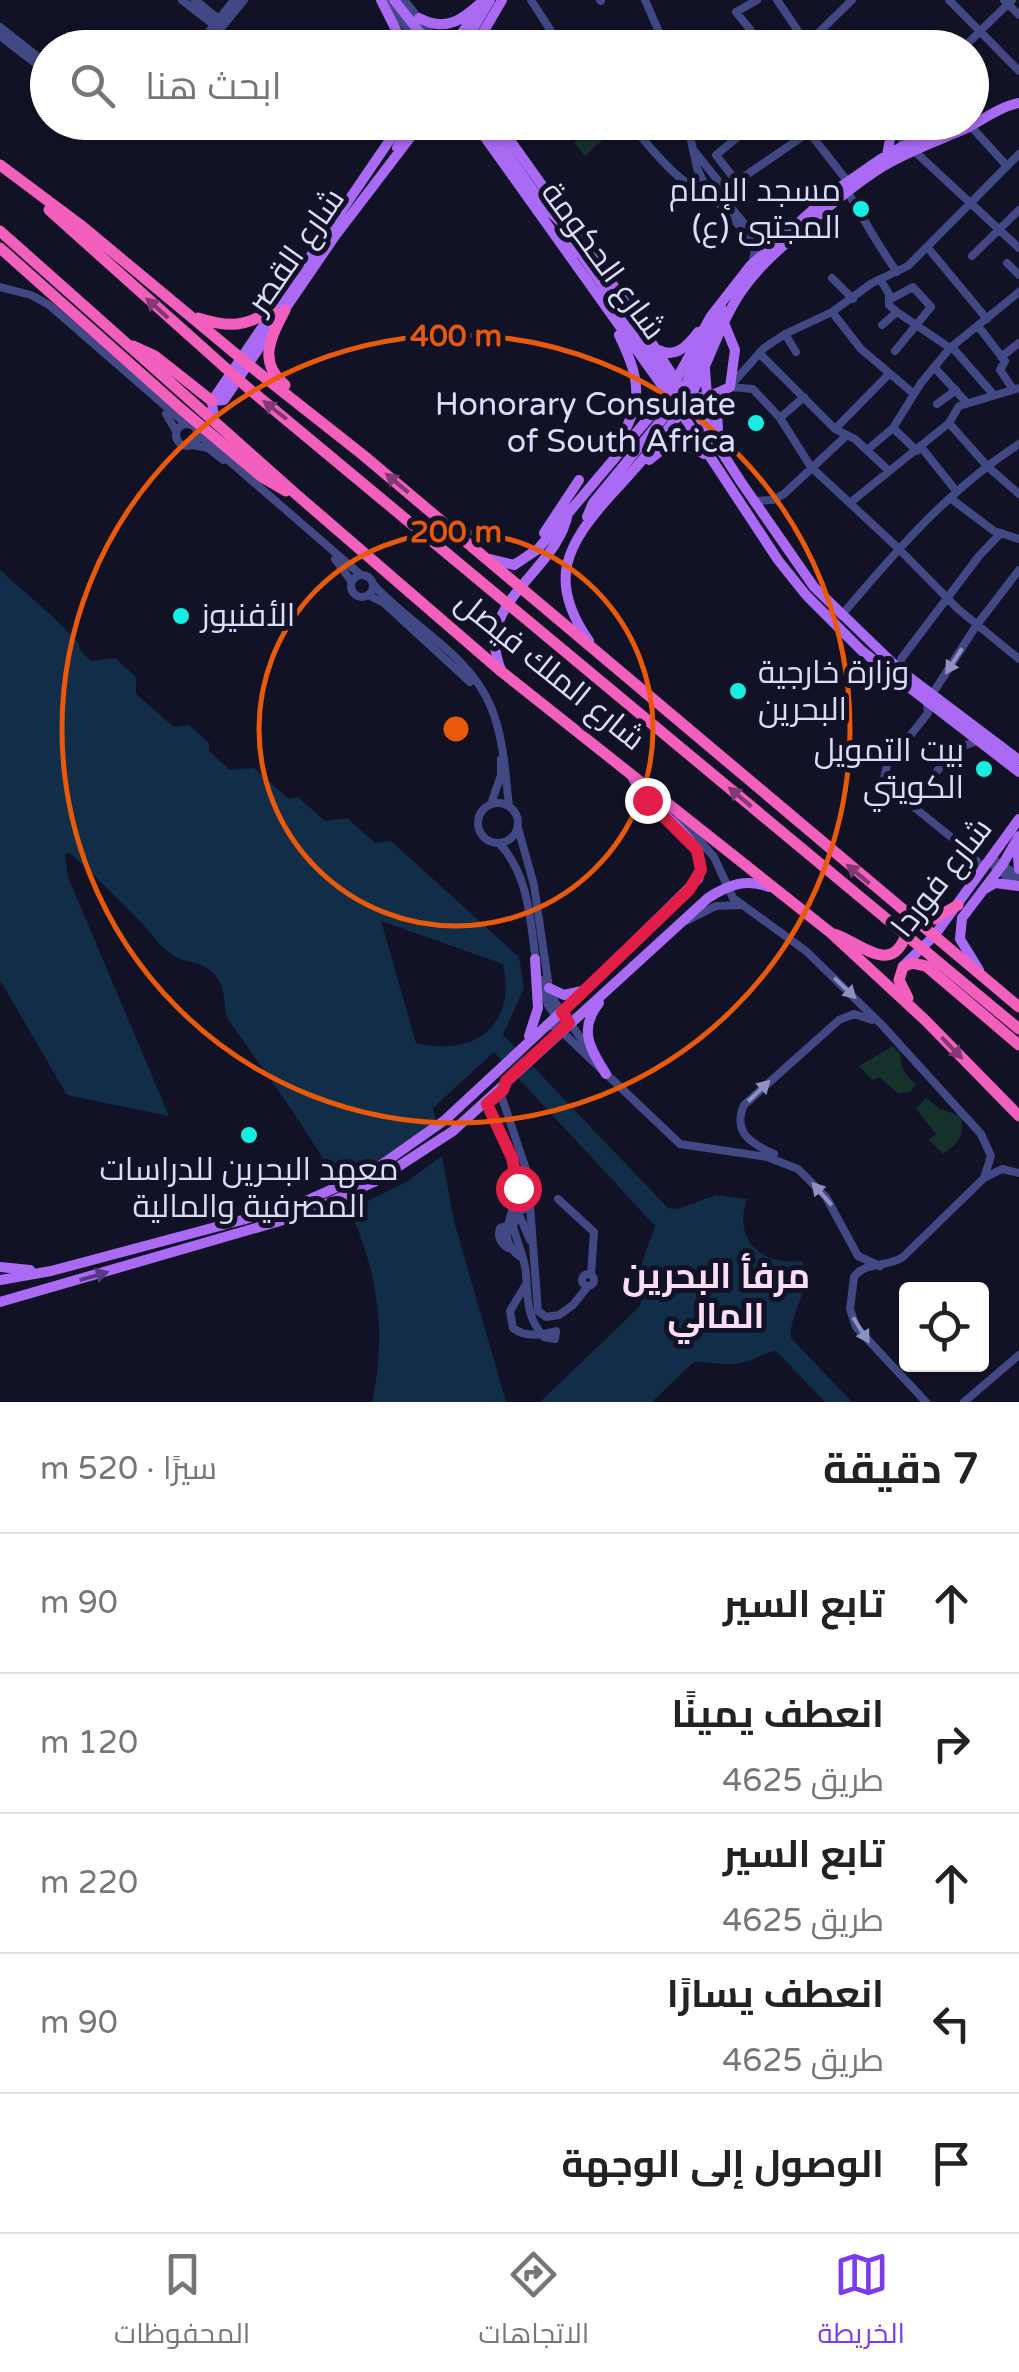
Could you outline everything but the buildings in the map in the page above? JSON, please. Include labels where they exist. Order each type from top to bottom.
[{"type":"highway","name":"شارع الملك فيصل","points":[[0,165],[234,376],[1019,1029]]},
{"type":"highway","name":"شارع الملك فيصل","points":[[21,183],[83,226],[362,455],[904,913],[980,970],[1019,1007]]},
{"type":"highway","name":"شارع الملك فيصل","points":[[0,231],[502,672],[798,904],[924,1020],[1017,1116]]},
{"type":"highway","points":[[2,251],[242,460],[270,483],[296,495]]},
{"type":"highway","points":[[194,317],[241,326],[279,310]]},
{"type":"highway","points":[[279,310],[268,357],[276,378],[333,424],[362,455]]},
{"type":"highway","points":[[129,345],[155,356],[212,401]]},
{"type":"highway","points":[[831,933],[884,956],[897,950],[907,936],[904,913],[934,920],[962,908]]},
{"type":"highway","points":[[924,1020],[899,980],[902,967],[912,963],[926,966],[1019,1044]]},
{"type":"main road","points":[[384,0],[398,30]]},
{"type":"main road","points":[[394,0],[418,30]]},
{"type":"main road","points":[[419,18],[432,25],[446,26],[486,0]]},
{"type":"main road","points":[[465,30],[486,0]]},
{"type":"main road","points":[[471,30],[486,0]]},
{"type":"main road","points":[[485,30],[502,0]]},
{"type":"main road","points":[[989,113],[1019,99]]},
{"type":"main road","name":"شارع القصر","points":[[212,401],[224,400],[234,376],[390,140]]},
{"type":"main road","points":[[390,162],[402,140]]},
{"type":"main road","name":"شارع القصر","points":[[279,310],[410,140]]},
{"type":"main road","points":[[484,140],[490,146]]},
{"type":"main road","name":"شارع الحكومة","points":[[486,140],[608,311],[723,454],[814,587],[929,700],[1019,772]]},
{"type":"main road","points":[[498,140],[544,206],[576,232]]},
{"type":"main road","name":"شارع الحكومة","points":[[510,140],[656,348],[732,488],[785,568],[818,609],[862,651],[1019,760]]},
{"type":"main road","points":[[886,140],[887,155]]},
{"type":"main road","points":[[598,654],[573,616],[564,582],[572,544],[613,475],[705,368],[724,323],[763,264],[847,187],[929,140]]},
{"type":"main road","points":[[656,348],[666,354],[687,346],[767,248],[887,155],[938,140]]},
{"type":"main road","points":[[926,161],[931,144]]},
{"type":"main road","points":[[556,239],[580,254],[679,395]]},
{"type":"main road","points":[[480,554],[499,564],[514,565],[538,549],[568,512],[613,475],[679,395],[717,321],[722,302]]},
{"type":"main road","points":[[608,311],[634,370],[637,401],[613,475]]},
{"type":"main road","points":[[679,395],[711,316]]},
{"type":"main road","points":[[719,436],[717,412],[732,366],[724,323]]},
{"type":"main road","points":[[705,368],[706,397],[723,454]]},
{"type":"main road","points":[[679,395],[706,397],[726,388]]},
{"type":"main road","points":[[212,401],[214,421]]},
{"type":"main road","points":[[613,475],[664,448],[686,444],[702,451],[732,488]]},
{"type":"main road","points":[[594,461],[613,475]]},
{"type":"main road","points":[[538,549],[549,524],[579,480]]},
{"type":"main road","points":[[502,672],[493,646],[508,605],[560,537],[568,512]]},
{"type":"main road","points":[[0,1280],[52,1271],[338,1194],[445,1120],[689,890],[701,870],[697,850],[647,800],[630,770]]},
{"type":"main road","name":"شارع فوردا","points":[[962,908],[986,862],[1019,820]]},
{"type":"main road","points":[[1019,837],[1019,872]]},
{"type":"main road","name":"شارع فوردا","points":[[902,967],[984,889],[1019,837]]},
{"type":"main road","points":[[0,1302],[245,1232],[376,1181],[453,1131],[708,898],[726,888],[755,882],[798,904]]},
{"type":"main road","points":[[984,889],[995,884],[1019,886]]},
{"type":"main road","points":[[962,908],[960,939],[980,970]]},
{"type":"main road","points":[[523,1046],[538,1008],[535,959]]},
{"type":"main road","points":[[606,1074],[589,1043],[586,1027],[610,986]]},
{"type":"main road","points":[[549,988],[568,995],[587,988]]},
{"type":"main road","points":[[0,1267],[52,1271]]},
{"type":"street","points":[[182,0],[220,24]]},
{"type":"street","points":[[195,0],[220,24]]},
{"type":"street","points":[[216,30],[234,0]]},
{"type":"street","points":[[214,30],[244,0]]},
{"type":"street","points":[[384,0],[407,30]]},
{"type":"street","points":[[404,0],[429,30]]},
{"type":"street","points":[[531,0],[550,30]]},
{"type":"street","points":[[646,0],[658,30]]},
{"type":"street","points":[[750,30],[736,12],[756,0]]},
{"type":"street","points":[[777,0],[796,30]]},
{"type":"street","points":[[822,30],[852,0]]},
{"type":"street","points":[[949,0],[980,30],[1008,1],[1019,15]]},
{"type":"street","points":[[0,27],[30,51]]},
{"type":"street","points":[[0,36],[30,60]]},
{"type":"street","points":[[989,39],[1019,71]]},
{"type":"street","points":[[645,140],[682,178],[708,193],[753,241],[755,256],[750,266]]},
{"type":"street","points":[[692,140],[697,168],[708,193]]},
{"type":"street","points":[[734,140],[716,155],[730,186],[730,207],[767,248],[763,264]]},
{"type":"street","points":[[708,193],[730,186],[797,140]]},
{"type":"street","points":[[815,140],[847,187],[872,238],[897,272]]},
{"type":"street","points":[[899,140],[1019,248]]},
{"type":"street","points":[[983,140],[1007,166]]},
{"type":"street","points":[[696,152],[720,183],[730,186]]},
{"type":"street","points":[[726,388],[759,353],[785,334],[854,299],[928,248],[970,200],[1019,154]]},
{"type":"street","points":[[972,256],[1019,210]]},
{"type":"street","points":[[928,248],[987,318]]},
{"type":"street","points":[[1007,264],[1018,272]]},
{"type":"street","points":[[832,278],[854,299]]},
{"type":"street","points":[[880,278],[896,312],[951,348],[993,394]]},
{"type":"street","points":[[889,300],[910,287],[931,308],[895,351]]},
{"type":"street","points":[[0,290],[30,295],[49,305],[361,575],[368,576],[478,682],[491,707],[504,750],[510,806],[518,818],[534,885],[549,988],[564,1027],[606,1074],[680,1144],[781,1160]]},
{"type":"street","points":[[0,290],[36,302],[66,324],[168,415],[180,444],[212,450],[335,559],[356,594],[384,603],[455,666],[480,696],[491,721],[502,768],[492,804]]},
{"type":"street","points":[[867,450],[893,428],[951,348],[1019,292]]},
{"type":"street","points":[[832,312],[861,349],[914,394]]},
{"type":"street","points":[[882,325],[896,312]]},
{"type":"street","points":[[851,502],[949,423],[959,406],[1016,389],[1000,370],[1005,363],[1001,356],[978,326]]},
{"type":"street","points":[[785,334],[796,352]]},
{"type":"street","points":[[1001,356],[1019,343]]},
{"type":"street","points":[[759,353],[835,429],[855,439],[889,472]]},
{"type":"street","points":[[934,367],[966,402]]},
{"type":"street","points":[[835,429],[888,375]]},
{"type":"street","points":[[726,388],[753,388],[780,418],[811,467],[976,626],[1019,658]]},
{"type":"street","points":[[937,404],[956,390]]},
{"type":"street","points":[[780,418],[804,397]]},
{"type":"street","points":[[949,423],[987,466],[1019,494]]},
{"type":"street","points":[[176,431],[186,424]]},
{"type":"street","points":[[893,428],[919,449],[975,519],[1019,540]]},
{"type":"street","points":[[192,444],[197,433]]},
{"type":"street","points":[[754,501],[778,498],[846,436]]},
{"type":"street","points":[[841,616],[898,548],[987,466],[1019,444]]},
{"type":"street","points":[[901,671],[900,659],[1001,532]]},
{"type":"street","points":[[1019,570],[976,626],[929,700],[926,716],[883,772],[885,783],[972,854],[1019,872]]},
{"type":"street","points":[[352,582],[361,575]]},
{"type":"street","points":[[368,595],[373,584]]},
{"type":"street","points":[[910,804],[955,748],[977,741]]},
{"type":"street","points":[[665,802],[714,858],[726,888],[742,906],[806,951],[882,1025],[984,1138],[991,1162],[984,1178]]},
{"type":"street","points":[[510,806],[492,804],[480,812],[478,826],[485,839],[499,844],[510,855],[524,885],[545,998],[558,1014]]},
{"type":"street","points":[[499,844],[509,840],[518,828]]},
{"type":"street","points":[[1001,867],[1019,886]]},
{"type":"street","points":[[682,922],[716,906],[742,906]]},
{"type":"street","points":[[880,1266],[858,1256],[826,1197],[798,1169],[748,1141],[740,1122],[744,1105],[839,1020],[854,1014],[882,1025]]},
{"type":"street","points":[[545,1026],[564,1027]]},
{"type":"street","points":[[442,1139],[452,1136],[506,1083]]},
{"type":"street","points":[[506,1083],[534,1196],[530,1206],[538,1278],[536,1302],[543,1316],[559,1315],[588,1286],[582,1279],[584,1275],[591,1275],[594,1232],[558,1199]]},
{"type":"street","points":[[487,1104],[512,1158],[518,1188],[512,1225],[517,1254]]},
{"type":"street","points":[[466,1123],[478,1117],[493,1117]]},
{"type":"street","points":[[921,1400],[863,1337],[852,1318],[854,1277],[864,1267],[880,1266],[902,1256],[984,1178],[1002,1169],[1019,1174]]},
{"type":"street","points":[[518,1188],[532,1184]]},
{"type":"street","points":[[525,1286],[511,1307],[512,1325],[520,1333],[542,1336],[530,1317],[526,1272],[506,1226],[517,1211],[530,1206]]},
{"type":"street","points":[[517,1211],[532,1242]]},
{"type":"street","points":[[964,1402],[1019,1356]]},
{"type":"street","points":[[976,1402],[989,1383]]},
{"type":"green space","points":[[577,140],[602,140],[585,156],[574,143]]},
{"type":"green space","points":[[893,1046],[900,1054],[904,1071],[916,1084],[910,1092],[898,1093],[879,1077],[872,1080],[859,1066]]},
{"type":"green space","points":[[926,1098],[940,1109],[961,1116],[960,1138],[943,1154],[929,1140],[936,1134],[916,1109]]},
{"type":"water","points":[[0,570],[79,643],[80,650],[91,661],[115,658],[136,677],[136,694],[174,727],[189,725],[230,770],[254,768],[289,799],[298,797],[325,821],[347,818],[375,843],[391,841],[519,957],[524,988],[503,1035],[668,1208],[677,1209],[716,1195],[747,1199],[744,1227],[754,1248],[775,1259],[803,1261],[804,1285],[791,1338],[852,1402],[825,1402],[776,1351],[738,1363],[694,1362],[652,1402],[540,1402],[638,1308],[640,1268],[655,1226],[494,1052],[433,1108],[454,1221],[506,1402],[372,1402],[379,1346],[376,1294],[364,1245],[320,1154],[230,1022],[222,986],[214,974],[168,952],[70,853],[65,854],[68,877],[169,1116],[67,1095],[0,980]],"holes":[[[381,921],[503,964],[503,1004],[487,1032],[456,1045],[416,1043]]]},
{"type":"pier","points":[[440,1119],[446,1153],[406,1182],[347,1211],[334,1185],[366,1169]]},
{"type":"place","name":"مسجد الإمام المجتبى (ع)","points":[[861,209]]},
{"type":"place","name":"Honorary Consulate of South Africa","points":[[756,423]]},
{"type":"place","name":"الأفنيوز","points":[[181,616]]},
{"type":"place","name":"وزارة خارجية البحرين","points":[[738,691]]},
{"type":"place","name":"بيت التمويل الكويتي","points":[[984,769]]},
{"type":"place","name":"معهد البحرين للدراسات المصرفية والمالية","points":[[249,1135]]},
{"type":"district","name":"مرفأ البحرين المالي","points":[[716,1297]]},
{"type":"route","points":[[518,1188],[512,1158],[487,1104],[503,1090],[506,1081],[569,1023],[562,1012],[694,885],[701,870],[697,850],[647,800]]}]
